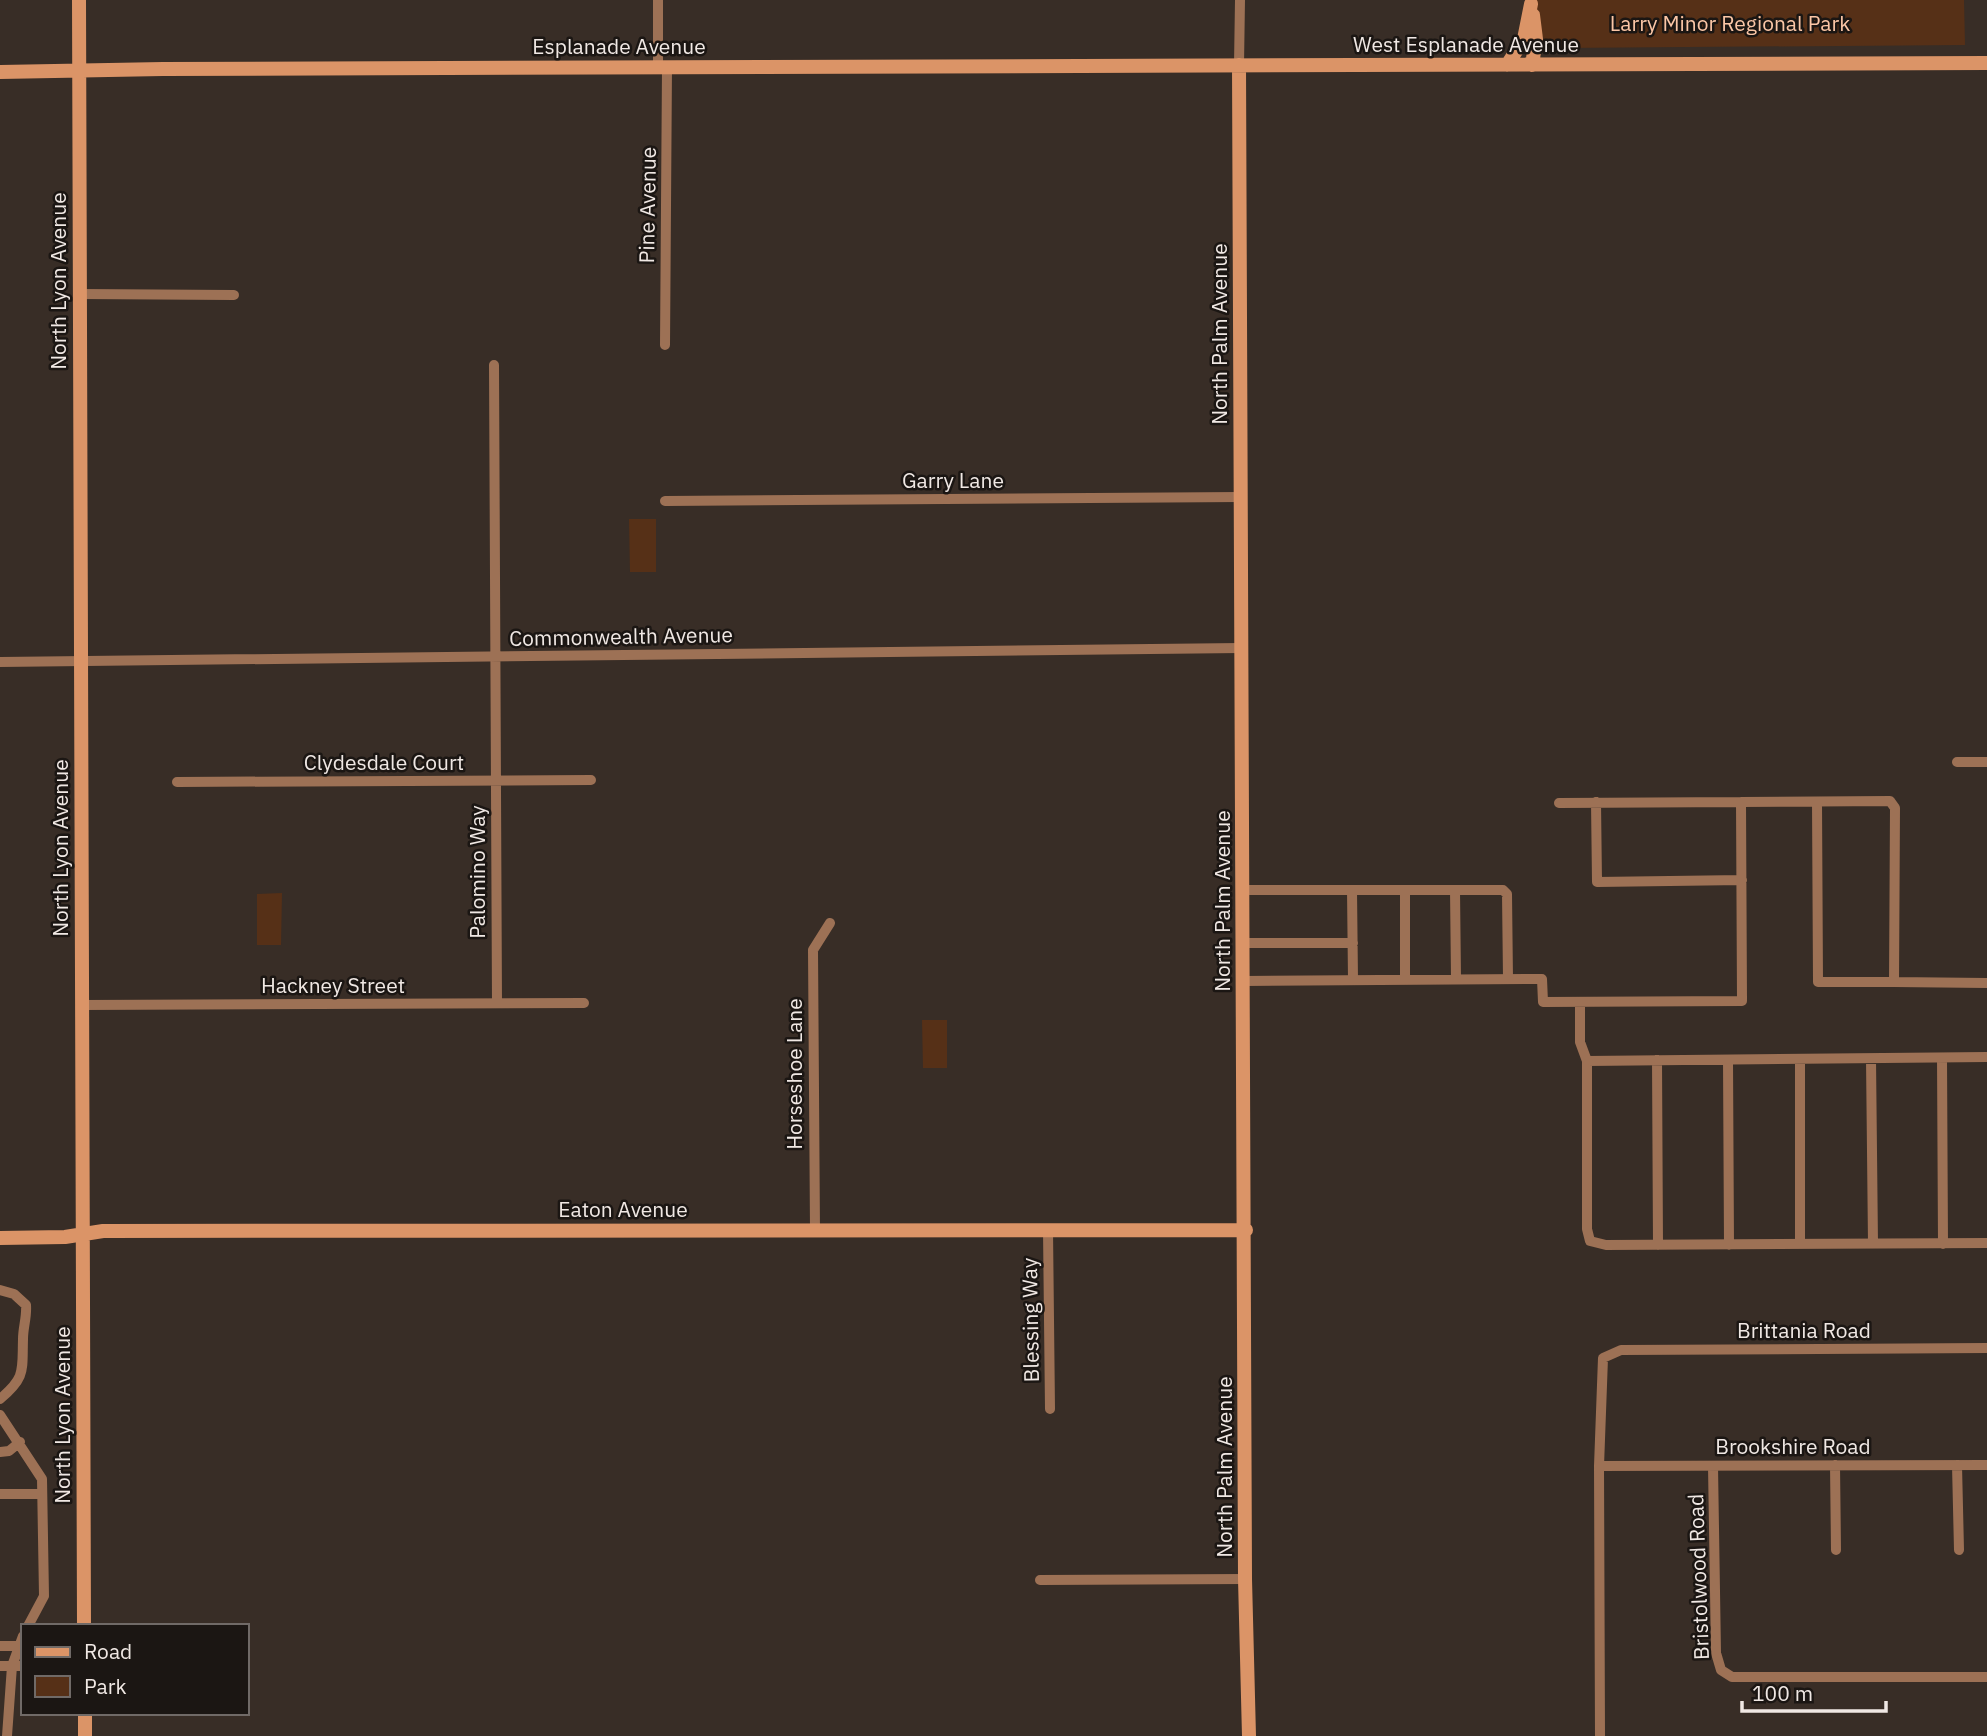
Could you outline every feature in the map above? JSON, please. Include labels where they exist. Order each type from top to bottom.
[{"type":"street","name":"North Lyon Avenue","points":[[79,0],[84,1624]]},
{"type":"street","name":"Pine Avenue","points":[[658,0],[662,67],[664,345]]},
{"type":"street","points":[[1239,65],[1240,0]]},
{"type":"street","points":[[1507,65],[1524,39],[1531,2]]},
{"type":"street","points":[[1531,2],[1536,39],[1532,65]]},
{"type":"street","name":"West Esplanade Avenue","points":[[1239,65],[1987,63]]},
{"type":"street","name":"Esplanade Avenue","points":[[0,72],[1239,65]]},
{"type":"street","name":"North Palm Avenue","points":[[1239,65],[1246,1230],[1245,1579],[1249,1736]]},
{"type":"street","points":[[79,294],[234,295]]},
{"type":"street","name":"Palomino Way","points":[[494,365],[497,1003]]},
{"type":"street","name":"Garry Lane","points":[[665,501],[1241,497]]},
{"type":"street","name":"Commonwealth Avenue","points":[[0,662],[1241,648]]},
{"type":"street","points":[[1957,762],[1987,762]]},
{"type":"street","name":"Clydesdale Court","points":[[177,782],[591,780]]},
{"type":"street","points":[[1559,803],[1890,801],[1895,808],[1895,982]]},
{"type":"street","points":[[1244,981],[1542,979],[1543,1002],[1742,1000],[1741,802]]},
{"type":"street","points":[[1817,802],[1818,982],[1987,983]]},
{"type":"street","points":[[1596,803],[1597,882],[1742,880]]},
{"type":"street","points":[[1243,890],[1503,890],[1507,894],[1508,979]]},
{"type":"street","points":[[1352,890],[1353,980]]},
{"type":"street","points":[[1405,890],[1405,980]]},
{"type":"street","points":[[1455,890],[1456,979]]},
{"type":"street","name":"Horseshoe Lane","points":[[815,1230],[813,950],[830,923]]},
{"type":"street","points":[[1244,943],[1353,943]]},
{"type":"street","points":[[1580,1002],[1580,1042],[1587,1061],[1587,1229],[1590,1241],[1606,1245],[1987,1244]]},
{"type":"street","name":"Hackney Street","points":[[82,1005],[584,1003]]},
{"type":"street","points":[[1942,1058],[1943,1244]]},
{"type":"street","points":[[1587,1061],[1987,1058]]},
{"type":"street","points":[[1800,1059],[1800,1244]]},
{"type":"street","points":[[1871,1059],[1873,1244]]},
{"type":"street","points":[[1657,1060],[1658,1245]]},
{"type":"street","points":[[1728,1060],[1730,1245]]},
{"type":"street","name":"Blessing Way","points":[[1048,1230],[1050,1409]]},
{"type":"street","name":"Eaton Avenue","points":[[0,1237],[82,1235],[117,1231],[1246,1230]]},
{"type":"street","points":[[0,1290],[14,1294],[26,1305],[27,1320],[22,1373],[16,1386],[0,1399]]},
{"type":"street","name":"Brittania Road","points":[[1599,1466],[1603,1358],[1621,1350],[1987,1348]]},
{"type":"street","points":[[0,1415],[20,1442],[41,1479],[44,1595],[29,1624]]},
{"type":"street","points":[[0,1452],[9,1451],[20,1442]]},
{"type":"street","points":[[1835,1465],[1836,1550]]},
{"type":"street","points":[[1957,1465],[1959,1550]]},
{"type":"street","name":"Brookshire Road","points":[[1599,1466],[1987,1465]]},
{"type":"street","points":[[1599,1466],[1600,1736]]},
{"type":"street","name":"Bristolwood Road","points":[[1713,1466],[1716,1653],[1721,1670],[1732,1677],[1987,1677]]},
{"type":"street","points":[[0,1494],[42,1494]]},
{"type":"street","points":[[1040,1580],[1245,1579]]},
{"type":"street","points":[[0,1646],[21,1643],[12,1666],[7,1736]]},
{"type":"street","points":[[85,1715],[85,1736]]},
{"type":"green space","name":"Larry Minor Regional Park","points":[[1536,0],[1964,0],[1965,45],[1559,48],[1547,44],[1536,26]]},
{"type":"green space","points":[[629,519],[656,519],[656,572],[630,572]]},
{"type":"green space","points":[[282,893],[281,945],[257,945],[257,894]]},
{"type":"green space","points":[[922,1020],[947,1020],[947,1068],[923,1068]]}]
